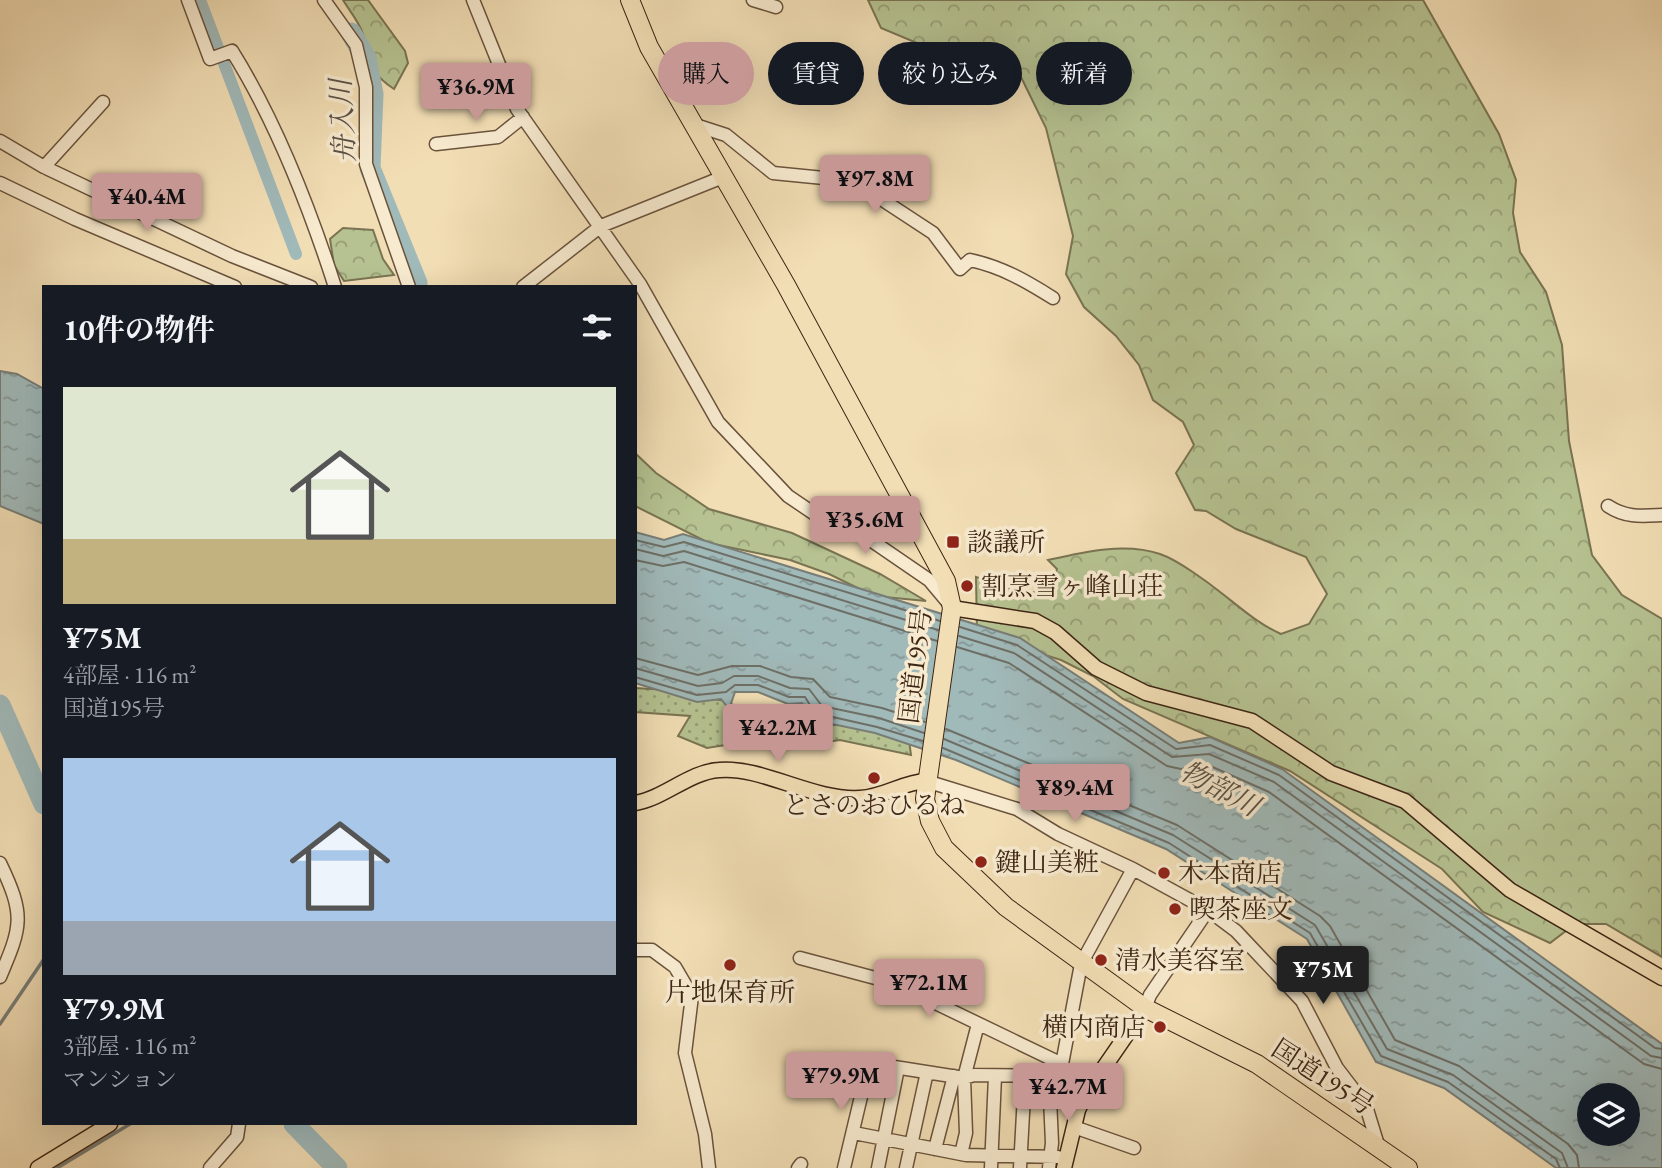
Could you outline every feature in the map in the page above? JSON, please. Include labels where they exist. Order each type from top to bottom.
[{"type":"highway","name":"国道195号","points":[[629,0],[649,47],[786,285],[946,581],[951,616],[925,799],[930,821],[944,848],[1006,907],[1081,964],[1145,1008],[1257,1064],[1408,1168]]},
{"type":"main road","points":[[951,616],[1035,621],[1055,632],[1096,668],[1146,693],[1252,721],[1331,773],[1405,800],[1510,890],[1662,978]]},
{"type":"main road","points":[[637,803],[655,799],[703,774],[719,770],[759,777],[805,791],[860,799],[888,793],[928,773]]},
{"type":"main road","points":[[1058,1162],[1085,1095],[1145,1008]]},
{"type":"main road","points":[[37,1168],[108,1125]]},
{"type":"street","points":[[188,0],[210,59],[232,51],[255,88],[317,231],[334,285]]},
{"type":"street","points":[[324,0],[356,45],[366,87],[366,164],[408,285]]},
{"type":"street","points":[[473,0],[523,117],[640,284],[718,422],[788,496],[819,517],[839,522],[859,532],[920,574],[951,616]]},
{"type":"street","points":[[753,0],[776,7]]},
{"type":"street","points":[[44,167],[103,102]]},
{"type":"street","points":[[436,144],[498,137],[523,117]]},
{"type":"street","points":[[692,124],[726,135],[773,173],[834,179],[869,191],[933,233],[960,269],[970,260],[991,265],[1013,273],[1053,298]]},
{"type":"street","points":[[0,141],[44,167],[232,257],[307,285]]},
{"type":"street","points":[[526,285],[601,226],[723,177]]},
{"type":"street","points":[[0,183],[75,219],[230,285]]},
{"type":"street","points":[[1608,506],[1619,513],[1637,517],[1662,514]]},
{"type":"street","points":[[928,773],[1017,808],[1058,834],[1133,869],[1208,910],[1236,931],[1302,1001],[1337,1069],[1366,1106],[1378,1145]]},
{"type":"street","points":[[0,863],[18,909],[19,927],[0,977]]},
{"type":"street","points":[[1078,1110],[1062,1097],[1062,1064],[1081,964],[1133,869]]},
{"type":"street","points":[[1145,1008],[1150,995],[1208,910]]},
{"type":"street","points":[[637,950],[652,950],[676,967],[692,996],[685,1053],[705,1134],[709,1168]]},
{"type":"street","points":[[800,958],[894,984],[1062,1064]]},
{"type":"street","points":[[935,1149],[978,1024]]},
{"type":"street","points":[[844,1168],[869,1063],[959,1077],[1049,1076],[1058,1162],[963,1159],[935,1149],[854,1133]]},
{"type":"street","points":[[878,1168],[898,1068]]},
{"type":"street","points":[[906,1168],[927,1072]]},
{"type":"street","points":[[992,1162],[995,1076]]},
{"type":"street","points":[[959,1077],[966,1133],[963,1159]]},
{"type":"street","points":[[1021,1162],[1025,1077]]},
{"type":"street","points":[[210,1168],[237,1137],[239,1125]]},
{"type":"street","points":[[1074,1127],[1134,1148]]},
{"type":"green space","points":[[343,0],[368,0],[405,51],[408,63],[394,89],[375,71],[361,30]]},
{"type":"green space","points":[[868,0],[1423,0],[1499,134],[1516,180],[1513,213],[1520,252],[1546,292],[1562,345],[1569,441],[1592,555],[1622,595],[1662,619],[1662,957],[1606,924],[1575,924],[1550,943],[1483,912],[1442,869],[1290,771],[1123,699],[1093,676],[1061,660],[977,634],[976,577],[1013,590],[1050,594],[1057,569],[1048,560],[1104,550],[1147,550],[1167,557],[1202,578],[1258,621],[1281,634],[1309,624],[1327,594],[1306,557],[1236,529],[1206,511],[1195,510],[1176,473],[1194,445],[1183,422],[1153,400],[1139,365],[1116,336],[1084,307],[1066,274],[1073,236],[1046,128],[1022,79],[1022,42],[914,42],[881,28]]},
{"type":"green space","points":[[343,228],[373,230],[383,259],[394,275],[344,281],[334,265],[330,239]]},
{"type":"green space","points":[[637,455],[656,473],[709,509],[792,533],[880,574],[926,601],[874,596],[829,574],[790,560],[709,543],[637,507]]},
{"type":"green space","points":[[637,688],[668,690],[725,701],[780,728],[854,724],[909,740],[911,755],[840,740],[798,746],[750,741],[707,748],[678,736],[690,716],[637,712]]},
{"type":"water","points":[[0,371],[17,374],[42,388],[42,523],[0,506]]},
{"type":"water","name":"物部川","points":[[637,533],[664,540],[683,534],[1020,638],[1179,743],[1210,737],[1282,769],[1662,1044],[1662,1168],[1556,1168],[1444,1088],[1376,1062],[1307,939],[1166,849],[956,760],[875,733],[808,719],[802,703],[788,704],[758,692],[735,692],[729,709],[721,699],[697,702],[637,684]]},
{"type":"waterway","points":[[200,0],[296,254]]},
{"type":"waterway","name":"舟入川","points":[[351,33],[366,58],[373,94],[370,168],[417,283]]},
{"type":"waterway","points":[[0,705],[42,800]]},
{"type":"waterway","points":[[0,1024],[42,962]]},
{"type":"waterway","points":[[57,1168],[128,1125]]},
{"type":"waterway","points":[[295,1125],[337,1168]]},
{"type":"place","name":"談議所","points":[[953,542]]},
{"type":"place","name":"割烹雪ヶ峰山荘","points":[[967,586]]},
{"type":"place","name":"とさのおひるね","points":[[874,778]]},
{"type":"place","name":"鍵山美粧","points":[[981,862]]},
{"type":"place","name":"木本商店","points":[[1164,873]]},
{"type":"place","name":"喫茶座文","points":[[1175,909]]},
{"type":"place","name":"清水美容室","points":[[1101,960]]},
{"type":"place","name":"片地保育所","points":[[730,965]]},
{"type":"place","name":"横内商店","points":[[1160,1027]]}]
